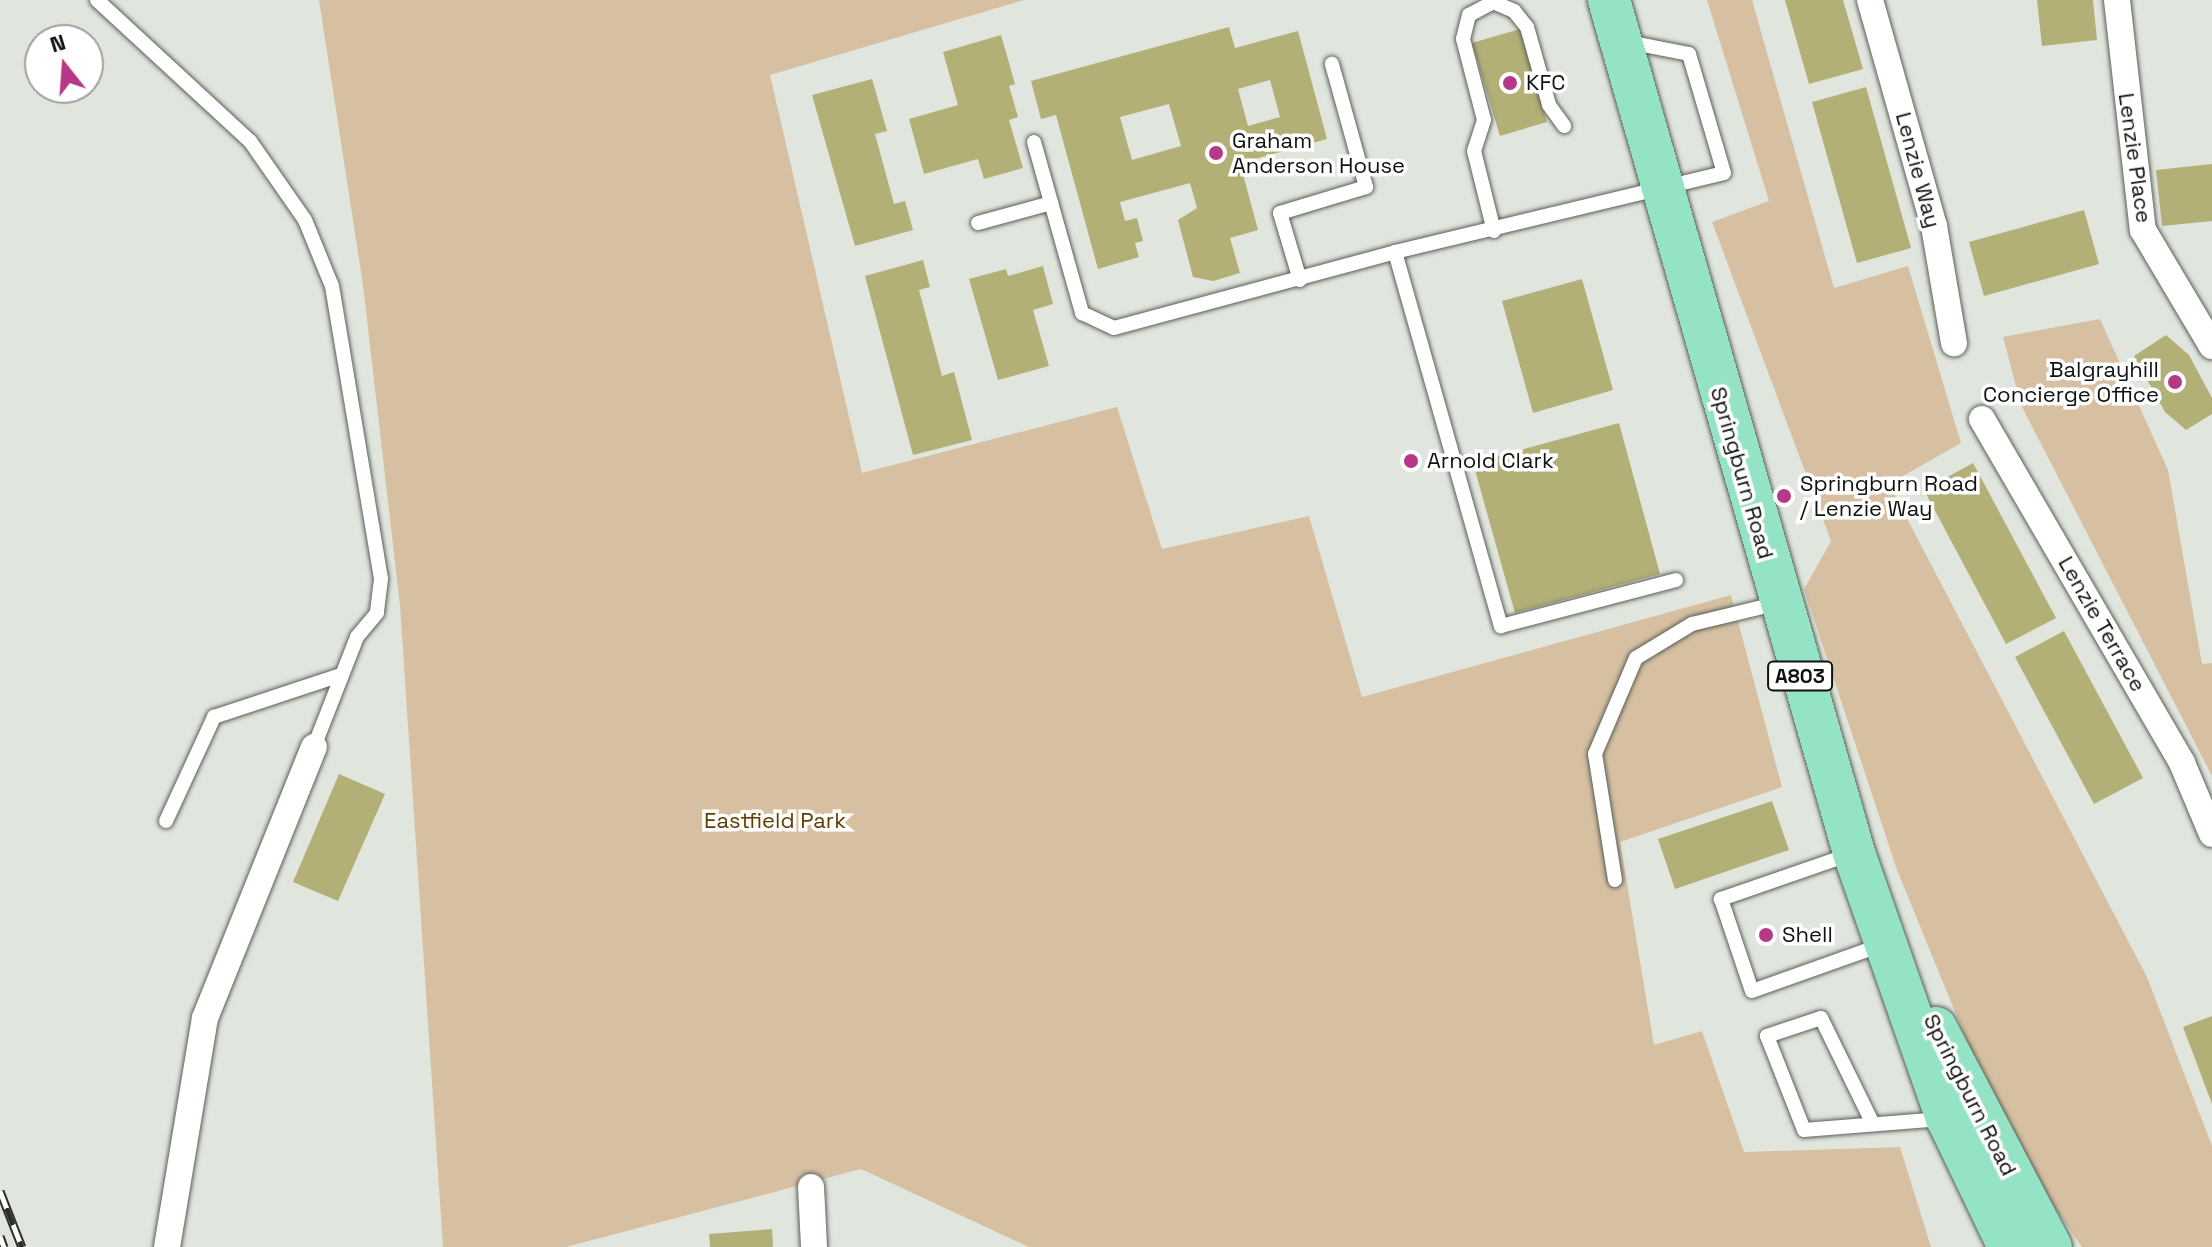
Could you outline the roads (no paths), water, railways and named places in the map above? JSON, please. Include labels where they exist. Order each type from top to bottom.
[{"type":"main road","name":"Springburn Road","points":[[1609,0],[1658,185],[1854,853],[1889,943],[1947,1118],[2009,1247]]},
{"type":"main road","name":"Springburn Road","points":[[1889,943],[2051,1247]]},
{"type":"street","name":"Lenzie Way","points":[[1870,0],[1934,226],[1954,343]]},
{"type":"street","name":"Lenzie Place","points":[[2117,0],[2143,230],[2212,346]]},
{"type":"street","name":"Lenzie Terrace","points":[[1982,419],[2182,763],[2212,834]]},
{"type":"street","points":[[167,1247],[205,1018],[314,747]]},
{"type":"street","points":[[811,1187],[814,1247]]},
{"type":"lane","points":[[97,0],[250,141],[305,220],[332,286],[381,579],[377,613],[357,637],[314,747]]},
{"type":"lane","points":[[1494,231],[1474,151],[1484,120],[1463,39],[1469,15],[1493,2],[1514,11],[1527,27],[1549,105],[1564,126]]},
{"type":"lane","points":[[1034,142],[1082,313],[1098,324],[1114,328],[1395,252],[1494,231],[1658,185],[1724,173],[1689,54],[1619,40]]},
{"type":"lane","points":[[1300,280],[1280,213],[1366,187],[1332,64]]},
{"type":"lane","points":[[978,223],[1051,203]]},
{"type":"lane","points":[[1395,252],[1501,626],[1676,580]]},
{"type":"lane","points":[[1615,880],[1595,754],[1636,658],[1692,624],[1780,603]]},
{"type":"lane","points":[[166,821],[214,717],[341,675]]},
{"type":"lane","points":[[1854,853],[1721,899],[1752,991],[1889,943]]},
{"type":"lane","points":[[1873,1124],[1821,1018],[1767,1036],[1804,1130],[1947,1118]]},
{"type":"railway","points":[[0,1191],[22,1247]]},
{"type":"railway","points":[[0,1236],[4,1247]]},
{"type":"place","name":"KFC","points":[[1510,83]]},
{"type":"place","name":"Graham Anderson House","points":[[1216,153]]},
{"type":"place","name":"Balgrayhill Concierge Office","points":[[2175,382]]},
{"type":"place","name":"Arnold Clark","points":[[1411,461]]},
{"type":"place","name":"Springburn Road / Lenzie Way","points":[[1784,496]]},
{"type":"place","name":"Shell","points":[[1766,935]]},
{"type":"park label","name":"Eastfield Park","points":[[775,821]]}]
